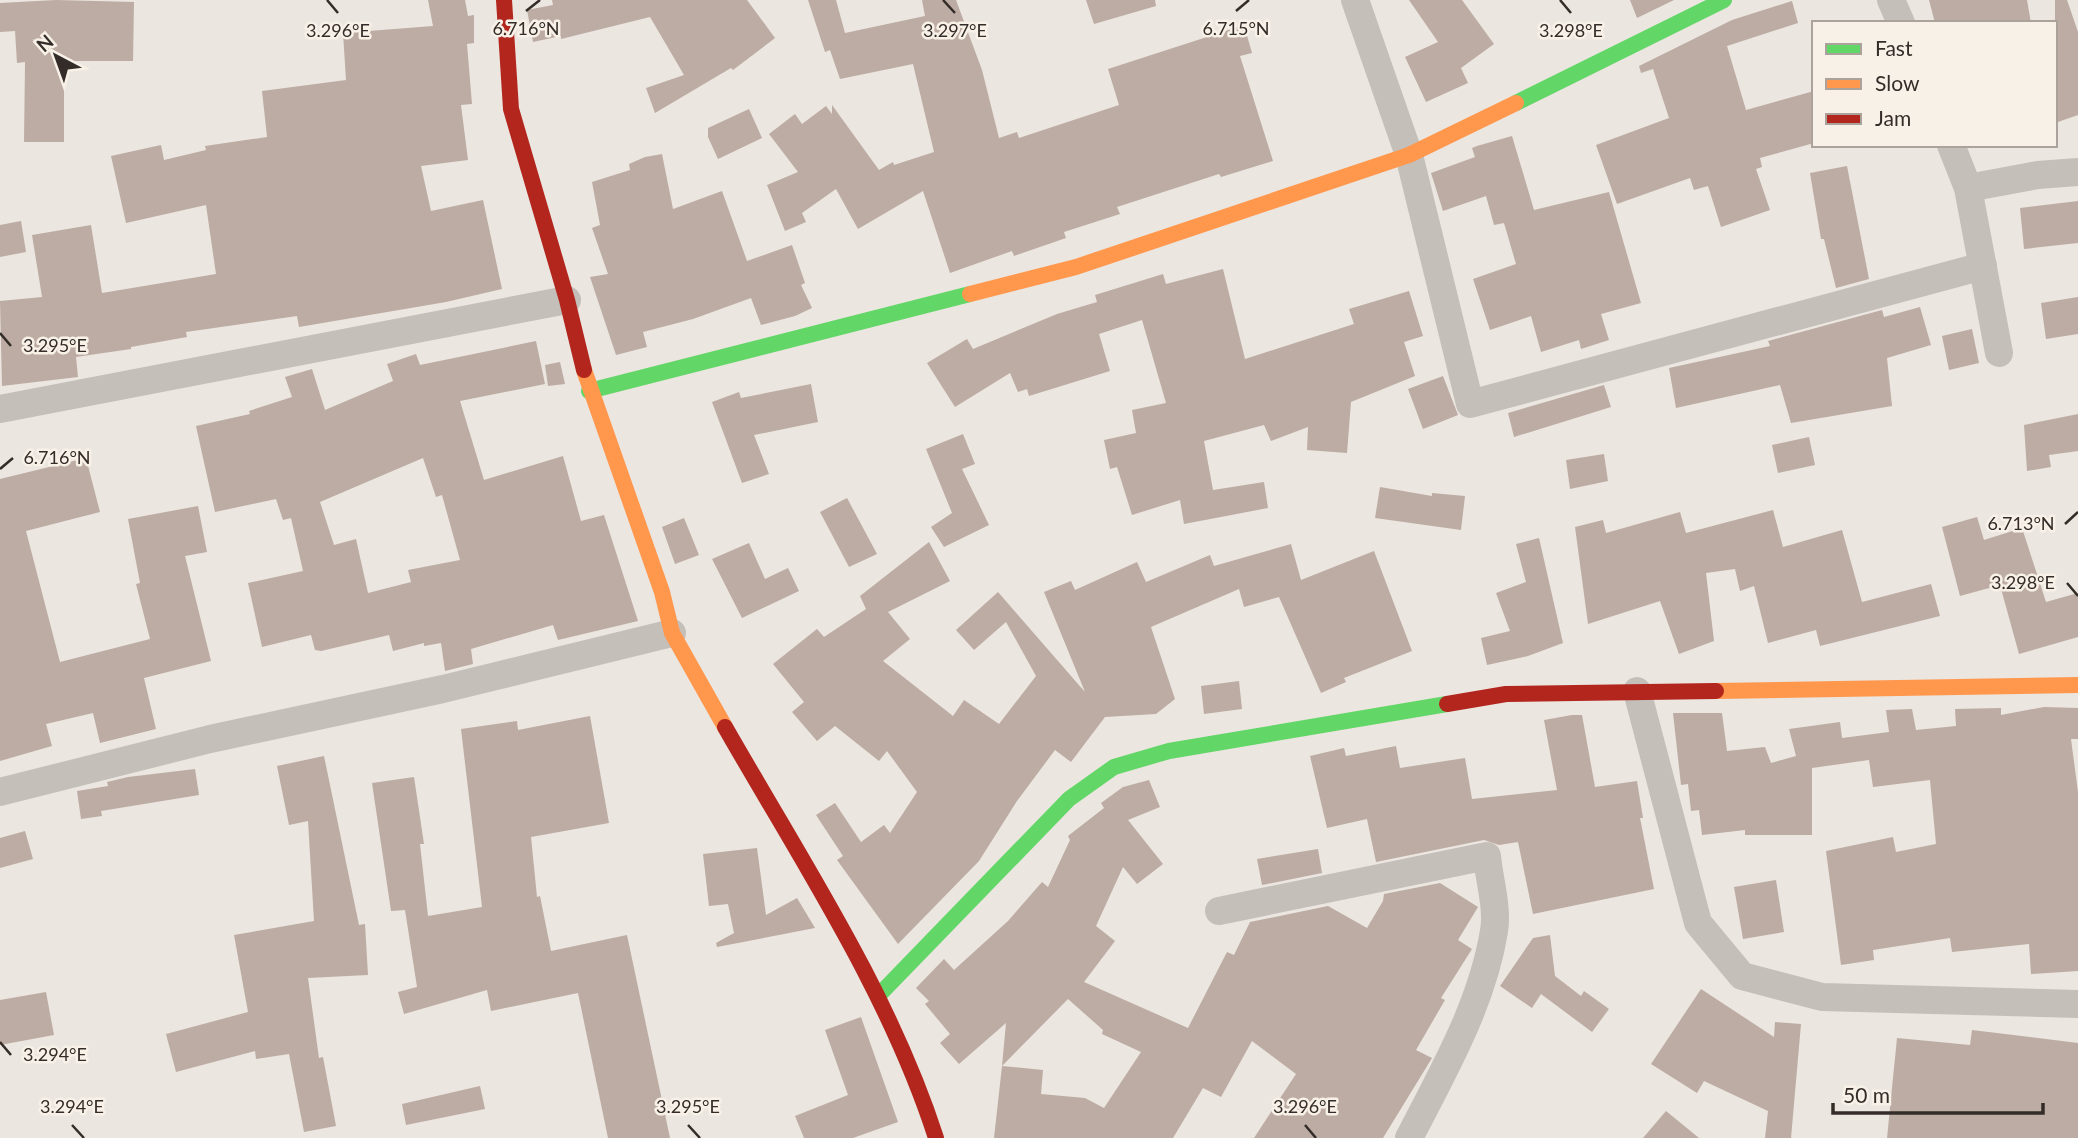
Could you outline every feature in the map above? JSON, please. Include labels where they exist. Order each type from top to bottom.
[{"type":"street","points":[[504,0],[511,109],[567,300],[590,391],[662,592],[673,633],[878,996],[918,1082],[936,1138]]},
{"type":"street","points":[[1355,0],[1409,155],[1470,404],[1983,266]]},
{"type":"street","points":[[590,391],[1076,267],[1409,155],[1724,0]]},
{"type":"street","points":[[1892,0],[1900,21]]},
{"type":"street","points":[[1952,147],[1968,188],[1999,353]]},
{"type":"street","points":[[1968,188],[2038,174],[2078,172]]},
{"type":"street","points":[[0,409],[567,300]]},
{"type":"street","points":[[0,792],[210,739],[443,689],[673,633]]},
{"type":"street","points":[[878,996],[1069,799],[1114,767],[1169,751],[1506,694],[2078,685]]},
{"type":"street","points":[[1637,691],[1698,923],[1742,976],[1822,997],[2078,1004]]},
{"type":"street","points":[[1219,911],[1487,856],[1495,928],[1481,982],[1462,1035],[1409,1138]]},
{"type":"building","points":[[56,0],[134,2],[133,61],[64,61],[64,142],[24,142],[25,62],[17,63],[15,31],[0,32],[0,3]]},
{"type":"building","points":[[428,0],[465,0],[468,16],[474,15],[474,43],[467,44],[472,104],[461,105],[468,160],[421,166],[431,211],[483,200],[502,289],[446,302],[299,327],[297,316],[186,332],[187,337],[76,357],[78,377],[2,386],[0,301],[42,297],[32,235],[91,225],[102,293],[216,274],[206,205],[126,223],[111,156],[161,145],[164,160],[206,150],[205,146],[267,137],[262,91],[346,80],[343,33],[433,26]]},
{"type":"building","points":[[552,0],[747,0],[775,38],[733,70],[731,68],[655,113],[646,88],[684,75],[650,17],[561,39],[561,36],[533,42],[527,10],[553,5]]},
{"type":"building","points":[[808,0],[836,0],[845,33],[925,16],[922,0],[956,0],[982,70],[999,138],[1017,132],[1019,138],[1119,105],[1108,69],[1244,25],[1252,53],[1240,56],[1273,161],[1221,177],[1219,174],[1117,207],[1120,214],[1064,232],[1066,238],[1014,256],[1012,251],[950,273],[923,191],[858,229],[836,189],[802,213],[806,222],[785,231],[767,185],[798,172],[769,134],[795,114],[802,124],[826,106],[832,114],[832,105],[879,170],[893,162],[894,165],[934,152],[913,64],[840,79],[830,50],[825,52]]},
{"type":"building","points":[[1086,0],[1155,0],[1156,6],[1094,24]]},
{"type":"building","points":[[1409,0],[1462,0],[1494,44],[1461,68],[1468,83],[1426,102],[1405,57],[1438,42]]},
{"type":"building","points":[[1630,0],[1674,0],[1637,18]]},
{"type":"building","points":[[1929,0],[2027,0],[2031,21],[1934,21]]},
{"type":"building","points":[[2055,0],[2067,0],[2078,32],[2078,115],[2057,122],[2057,21]]},
{"type":"building","points":[[1792,1],[1798,23],[1727,46],[1746,110],[1812,92],[1812,144],[1760,158],[1762,167],[1756,169],[1770,210],[1721,227],[1708,186],[1694,190],[1690,178],[1617,204],[1596,145],[1669,118],[1653,69],[1641,73],[1639,66],[1732,20]]},
{"type":"building","points":[[749,109],[762,138],[718,159],[708,137],[708,128]]},
{"type":"building","points":[[1512,136],[1534,210],[1609,192],[1641,303],[1601,314],[1609,340],[1581,349],[1579,340],[1541,352],[1531,316],[1490,330],[1473,279],[1516,264],[1504,223],[1494,225],[1486,196],[1443,211],[1431,173],[1475,157],[1472,148]]},
{"type":"building","points":[[662,154],[673,209],[722,191],[747,261],[792,245],[805,283],[801,285],[812,308],[795,316],[761,325],[751,298],[693,319],[643,332],[647,347],[616,355],[590,277],[608,274],[592,228],[600,225],[592,182],[630,170],[629,164],[645,157]]},
{"type":"building","points":[[1847,166],[1869,279],[1836,288],[1824,239],[1821,239],[1810,173]]},
{"type":"building","points":[[2078,201],[2078,243],[2024,249],[2020,208]]},
{"type":"building","points":[[21,221],[26,252],[0,257],[0,225]]},
{"type":"building","points":[[1223,269],[1245,359],[1354,324],[1349,309],[1409,291],[1423,336],[1404,342],[1415,376],[1351,402],[1347,453],[1307,450],[1308,427],[1271,441],[1264,425],[1204,441],[1213,490],[1264,482],[1268,508],[1184,524],[1180,500],[1132,515],[1117,467],[1110,469],[1104,440],[1136,433],[1132,410],[1166,403],[1142,320],[1099,334],[1110,371],[1029,396],[1027,389],[1018,392],[1010,373],[955,407],[927,363],[967,339],[973,349],[1057,314],[1097,302],[1095,295],[1163,274],[1166,284]]},
{"type":"building","points":[[2078,297],[2078,334],[2046,339],[2041,303]]},
{"type":"building","points":[[1920,307],[1931,345],[1887,358],[1892,406],[1791,423],[1780,385],[1676,408],[1669,368],[1770,346],[1768,341],[1882,310],[1884,317]]},
{"type":"building","points":[[1972,329],[1979,363],[1949,370],[1942,336]]},
{"type":"building","points":[[536,341],[545,384],[460,401],[484,480],[563,456],[581,521],[604,515],[638,621],[558,640],[553,625],[471,649],[473,664],[445,671],[441,643],[424,646],[424,643],[393,651],[389,635],[321,651],[315,650],[311,635],[262,647],[248,583],[303,571],[291,518],[283,520],[276,499],[215,512],[196,426],[250,414],[249,411],[292,397],[285,377],[312,369],[325,410],[393,381],[387,364],[416,354],[420,365]],"holes":[[[423,458],[436,497],[442,495],[460,560],[408,570],[411,582],[368,593],[356,539],[334,545],[320,502]]]},
{"type":"building","points":[[560,362],[565,384],[548,386],[545,365]]},
{"type":"building","points":[[1443,376],[1458,415],[1423,429],[1408,389]]},
{"type":"building","points":[[811,384],[818,422],[754,435],[769,474],[742,483],[712,402],[739,392],[741,398]]},
{"type":"building","points":[[1604,385],[1611,407],[1514,437],[1508,413]]},
{"type":"building","points":[[2078,414],[2078,451],[2049,455],[2051,467],[2027,471],[2024,425]]},
{"type":"building","points":[[963,434],[975,464],[962,469],[989,525],[944,547],[931,527],[952,513],[926,449]]},
{"type":"building","points":[[1809,437],[1815,465],[1778,473],[1772,445]]},
{"type":"building","points":[[1604,454],[1608,481],[1570,489],[1566,460]]},
{"type":"building","points":[[86,458],[100,512],[26,531],[60,662],[150,639],[136,584],[140,583],[128,519],[198,506],[207,552],[185,556],[211,661],[144,678],[156,729],[100,743],[93,713],[46,724],[52,746],[0,761],[0,479]]},
{"type":"building","points":[[1380,487],[1432,496],[1432,493],[1465,496],[1461,530],[1375,518]]},
{"type":"building","points":[[847,498],[877,554],[849,567],[820,512]]},
{"type":"building","points":[[1773,510],[1783,547],[1842,530],[1862,602],[1931,584],[1940,616],[1820,646],[1816,630],[1768,643],[1754,586],[1740,591],[1735,569],[1706,573],[1714,641],[1679,654],[1660,601],[1588,624],[1575,527],[1603,520],[1606,533],[1680,512],[1686,533]]},
{"type":"building","points":[[1977,517],[1984,540],[2022,528],[2046,602],[2078,593],[2078,637],[2019,654],[2000,585],[1960,596],[1942,527]]},
{"type":"building","points":[[684,518],[699,555],[675,564],[662,527]]},
{"type":"building","points":[[1539,538],[1563,643],[1528,656],[1487,665],[1481,638],[1510,631],[1496,593],[1526,582],[1516,544]]},
{"type":"building","points":[[929,542],[950,581],[888,612],[910,639],[883,661],[953,716],[964,700],[999,724],[1036,676],[1006,622],[974,650],[956,630],[998,592],[1085,692],[1044,592],[1071,581],[1075,590],[1137,562],[1146,582],[1210,555],[1214,566],[1291,544],[1301,580],[1374,551],[1412,651],[1344,678],[1346,682],[1321,693],[1279,597],[1244,607],[1239,589],[1151,627],[1175,699],[1156,714],[1105,717],[1071,762],[1055,750],[1017,801],[979,861],[898,944],[837,860],[843,856],[816,815],[835,803],[861,842],[884,825],[890,833],[917,792],[887,751],[879,761],[835,726],[817,741],[792,712],[804,702],[773,664],[817,629],[824,637],[866,609],[860,596]]},
{"type":"building","points":[[749,543],[765,579],[788,568],[799,591],[742,618],[712,559]]},
{"type":"building","points":[[1239,681],[1242,709],[1204,714],[1201,686]]},
{"type":"building","points":[[2044,707],[2078,708],[2078,739],[2071,739],[2078,792],[2078,971],[2031,974],[2029,944],[1952,952],[1950,938],[1873,950],[1874,960],[1841,965],[1826,851],[1893,837],[1896,852],[1936,844],[1930,780],[1873,787],[1869,760],[1812,768],[1812,835],[1745,835],[1745,830],[1702,835],[1699,810],[1691,811],[1688,784],[1681,785],[1673,713],[1722,713],[1727,751],[1765,747],[1771,763],[1796,756],[1789,729],[1840,722],[1842,738],[1889,732],[1886,710],[1912,709],[1916,730],[1956,726],[1955,709],[2001,708],[2001,715]]},
{"type":"building","points":[[1582,715],[1595,787],[1637,781],[1643,818],[1640,818],[1654,889],[1533,914],[1518,842],[1499,845],[1484,840],[1376,862],[1367,819],[1327,828],[1310,756],[1344,748],[1346,756],[1396,746],[1400,768],[1465,758],[1472,799],[1557,790],[1544,720]]},
{"type":"building","points":[[590,716],[609,823],[531,837],[537,897],[540,896],[551,951],[627,935],[670,1138],[608,1138],[578,993],[491,1011],[487,990],[404,1014],[398,992],[417,987],[405,910],[391,911],[372,783],[414,777],[424,844],[420,844],[428,916],[482,907],[461,729],[517,721],[518,730]]},
{"type":"building","points":[[324,756],[359,925],[365,924],[368,975],[308,978],[319,1058],[323,1057],[336,1126],[304,1132],[289,1054],[256,1059],[255,1051],[176,1072],[166,1034],[248,1012],[234,935],[314,921],[308,821],[289,825],[277,766]]},
{"type":"building","points":[[195,769],[199,795],[101,811],[102,816],[81,819],[77,791],[108,786],[107,782],[128,777]]},
{"type":"building","points":[[1149,780],[1160,807],[1128,820],[1163,864],[1137,884],[1123,867],[1096,926],[1115,941],[1084,982],[1188,1028],[1227,952],[1234,955],[1250,922],[1328,906],[1367,928],[1383,901],[1384,894],[1440,883],[1478,907],[1458,940],[1472,949],[1441,998],[1445,1000],[1416,1050],[1432,1058],[1383,1138],[1254,1138],[1296,1074],[1252,1041],[1221,1097],[1203,1088],[1173,1138],[994,1138],[1006,1023],[959,1064],[940,1043],[950,1034],[925,1004],[929,1001],[916,988],[944,959],[954,970],[1008,921],[1042,882],[1048,887],[1070,840],[1068,836],[1104,808],[1101,803],[1123,787]],"holes":[[[1068,999],[1103,1030],[1102,1034],[1141,1052],[1104,1108],[1085,1098],[1041,1094],[1043,1070],[1002,1066]]]},
{"type":"building","points":[[25,831],[33,859],[0,868],[0,838]]},
{"type":"building","points":[[757,848],[766,915],[797,898],[815,928],[717,947],[716,943],[734,933],[728,904],[709,906],[703,854]]},
{"type":"building","points":[[1318,849],[1322,873],[1262,885],[1257,859]]},
{"type":"building","points":[[1776,880],[1784,932],[1743,939],[1734,887]]},
{"type":"building","points":[[1550,935],[1555,976],[1581,996],[1584,991],[1609,1009],[1592,1032],[1541,994],[1532,1008],[1500,986],[1533,938]]},
{"type":"building","points":[[1701,989],[1774,1037],[1775,1022],[1801,1024],[1791,1138],[1765,1138],[1768,1111],[1704,1081],[1697,1093],[1651,1064]]},
{"type":"building","points":[[46,992],[54,1035],[0,1045],[0,1000]]},
{"type":"building","points":[[861,1017],[898,1122],[853,1138],[804,1138],[795,1116],[848,1095],[825,1030]]},
{"type":"building","points":[[1972,1030],[2078,1043],[2078,1138],[1887,1138],[1897,1038],[1970,1045]]},
{"type":"building","points":[[480,1086],[485,1109],[406,1125],[402,1104]]},
{"type":"building","points":[[1666,1111],[1699,1138],[1643,1138]]},
{"type":"traffic: fast","points":[[1516,103],[1724,0]]},
{"type":"traffic: fast","points":[[589,391],[970,294]]},
{"type":"traffic: fast","points":[[878,996],[1069,799],[1114,767],[1169,751],[1447,704]]},
{"type":"traffic: slow","points":[[970,294],[1076,267],[1409,155],[1516,103]]},
{"type":"traffic: slow","points":[[584,370],[662,592],[672,633],[725,727]]},
{"type":"traffic: slow","points":[[1716,691],[2078,685]]},
{"type":"traffic: jam","points":[[504,0],[511,109],[567,300],[584,370]]},
{"type":"traffic: jam","points":[[1447,704],[1506,694],[1716,691]]},
{"type":"traffic: jam","points":[[725,727],[869,979],[917,1084],[936,1138]]}]
